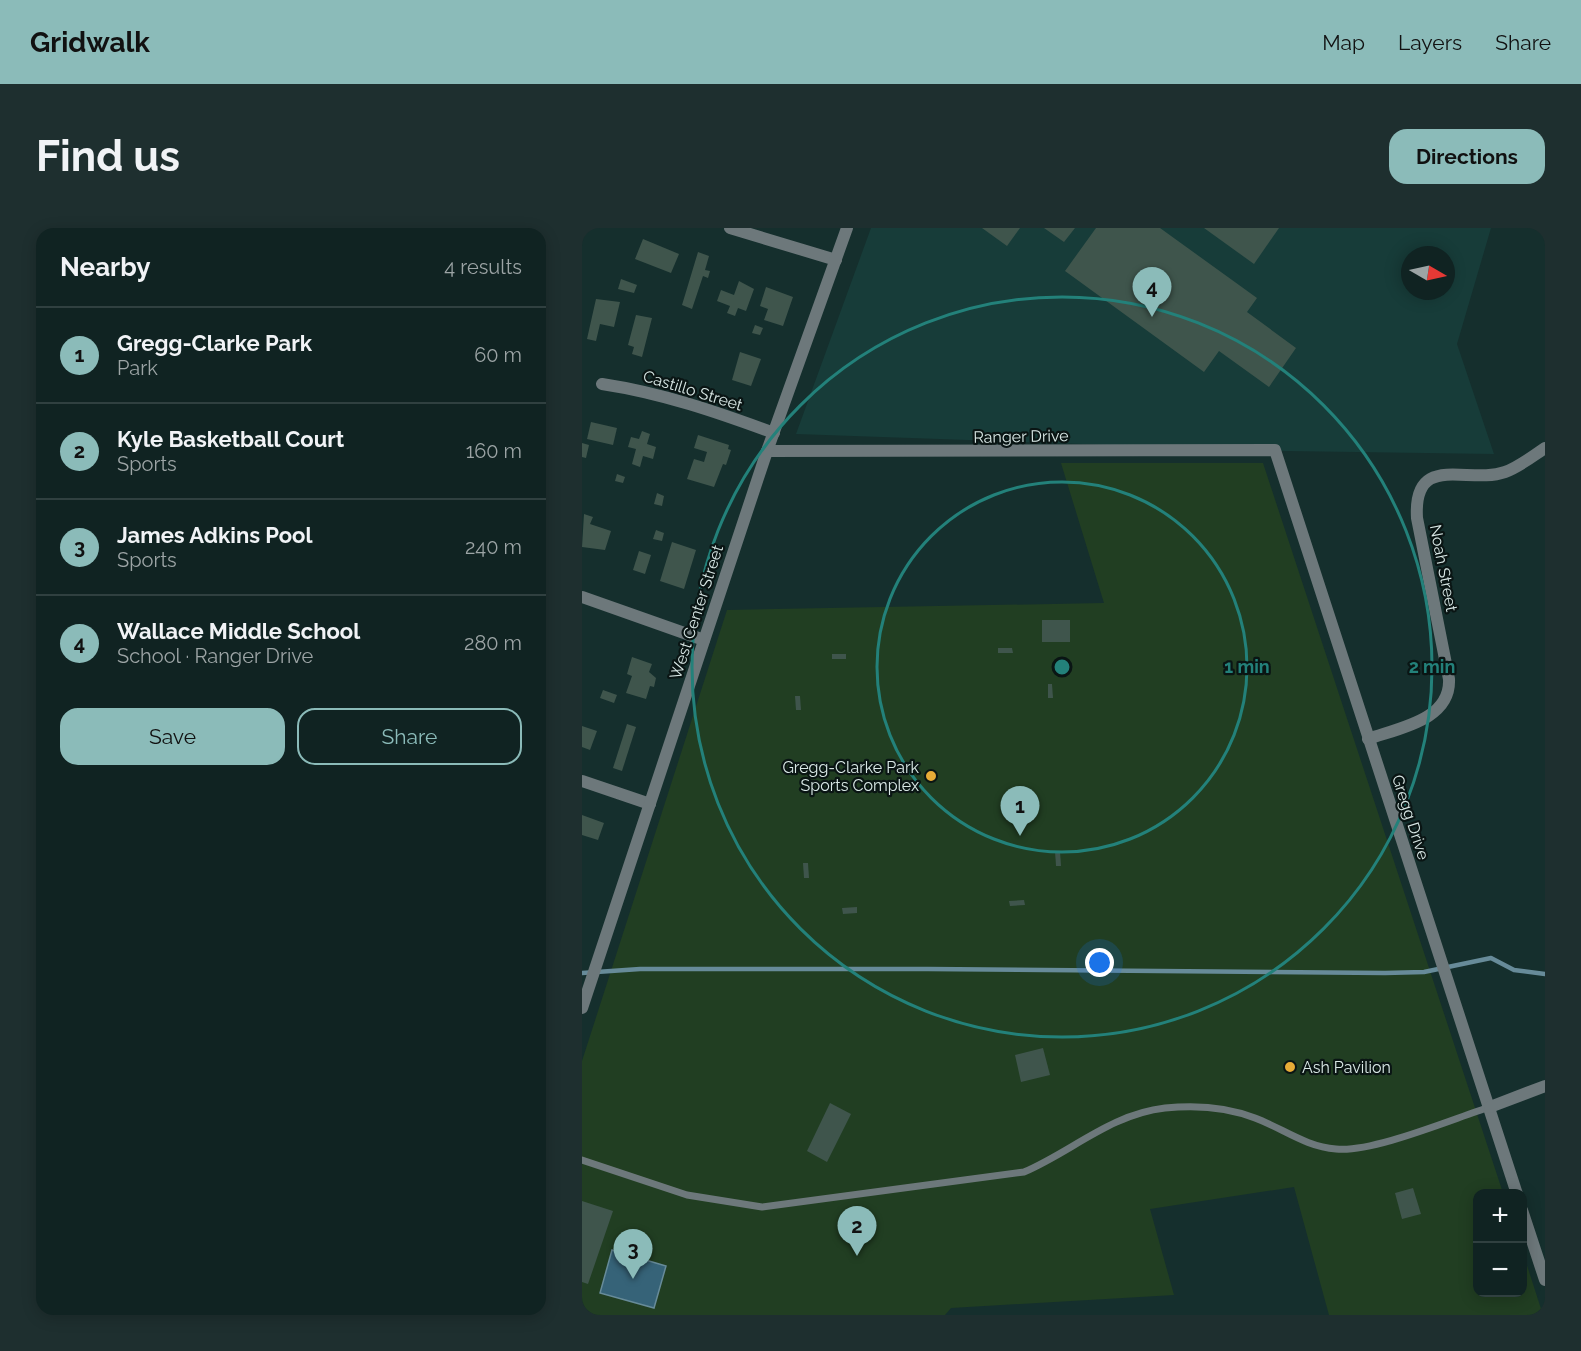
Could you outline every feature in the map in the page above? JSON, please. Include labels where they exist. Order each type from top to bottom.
[{"type":"street","points":[[730,228],[836,260]]},
{"type":"street","name":"West Center Street","points":[[582,1008],[767,451],[847,228]]},
{"type":"street","name":"Castillo Street","points":[[602,384],[646,390],[693,403],[774,433]]},
{"type":"street","name":"Noah Street","points":[[1368,739],[1435,713],[1448,697],[1449,679],[1417,518],[1416,507],[1421,488],[1432,477],[1440,474],[1505,472],[1545,448]]},
{"type":"street","name":"Ranger Drive","points":[[767,451],[1275,450]]},
{"type":"street","name":"Gregg Drive","points":[[1275,450],[1515,1189]]},
{"type":"street","points":[[582,597],[704,640]]},
{"type":"street","points":[[582,781],[650,804]]},
{"type":"street","points":[[1490,1107],[1545,1086]]},
{"type":"street","points":[[1527,1225],[1545,1280]]},
{"type":"lane","points":[[582,1160],[687,1195],[762,1207],[1024,1172],[1048,1162],[1113,1123],[1164,1108],[1229,1110],[1255,1118],[1316,1146],[1337,1150],[1358,1148],[1391,1139],[1490,1107]]},
{"type":"shaded area","points":[[871,228],[1491,228],[1457,344],[1494,454],[1286,451],[796,434]]},
{"type":"shaded area","points":[[612,1250],[666,1266],[654,1308],[600,1293]]},
{"type":"green space","points":[[1061,463],[1263,463],[1502,1189],[1473,1189],[1473,1297],[1527,1297],[1527,1265],[1543,1315],[1329,1315],[1294,1187],[1150,1209],[1174,1295],[951,1308],[945,1315],[582,1315],[582,1061],[727,610],[1104,603]]},
{"type":"building","points":[[982,228],[1020,228],[1007,246]]},
{"type":"building","points":[[1044,228],[1075,228],[1064,242]]},
{"type":"building","points":[[1096,228],[1160,228],[1257,298],[1247,312],[1296,348],[1269,387],[1219,351],[1204,372],[1065,271]]},
{"type":"building","points":[[1204,228],[1279,228],[1254,264]]},
{"type":"building","points":[[643,239],[679,254],[671,273],[635,259]]},
{"type":"building","points":[[698,252],[709,256],[705,270],[710,271],[708,278],[703,276],[692,309],[682,305]]},
{"type":"building","points":[[621,279],[637,285],[634,293],[618,289]]},
{"type":"building","points":[[739,281],[754,289],[746,311],[738,308],[735,316],[727,313],[730,306],[717,301],[721,290],[734,295]]},
{"type":"building","points":[[766,287],[793,297],[783,326],[764,320],[768,309],[760,306]]},
{"type":"building","points":[[596,299],[620,302],[614,327],[600,324],[596,341],[587,339]]},
{"type":"building","points":[[636,315],[652,318],[642,357],[632,354],[634,347],[628,345]]},
{"type":"building","points":[[755,325],[763,328],[760,335],[752,333]]},
{"type":"building","points":[[740,352],[761,359],[751,386],[732,380]]},
{"type":"building","points":[[591,422],[617,428],[613,445],[587,439]]},
{"type":"building","points":[[642,431],[650,434],[647,444],[656,447],[653,459],[643,456],[640,467],[632,464],[636,449],[628,447],[631,437],[639,439]]},
{"type":"building","points":[[698,435],[729,445],[728,449],[731,450],[714,487],[687,479],[694,459],[704,462],[707,452],[694,448]]},
{"type":"building","points":[[582,443],[589,445],[586,458],[582,457]]},
{"type":"building","points":[[617,474],[625,477],[623,483],[615,481]]},
{"type":"building","points":[[657,493],[664,496],[662,506],[654,504]]},
{"type":"building","points":[[584,514],[593,517],[590,524],[611,531],[605,550],[582,547]]},
{"type":"building","points":[[656,530],[664,533],[662,541],[653,539]]},
{"type":"building","points":[[672,542],[696,550],[684,589],[660,581]]},
{"type":"building","points":[[639,551],[651,555],[645,574],[633,570]]},
{"type":"building","points":[[1042,620],[1070,620],[1070,642],[1042,642]]},
{"type":"building","points":[[998,648],[1012,648],[1013,653],[998,653]]},
{"type":"building","points":[[832,654],[846,654],[846,659],[832,659]]},
{"type":"building","points":[[632,657],[652,664],[649,672],[656,678],[654,687],[650,686],[646,699],[626,693],[632,676],[627,674]]},
{"type":"building","points":[[1048,684],[1052,684],[1053,698],[1048,698]]},
{"type":"building","points":[[603,690],[617,695],[614,703],[600,698]]},
{"type":"building","points":[[795,696],[800,696],[801,710],[796,710]]},
{"type":"building","points":[[627,724],[636,727],[622,771],[613,768]]},
{"type":"building","points":[[582,726],[597,731],[590,750],[582,747]]},
{"type":"building","points":[[582,815],[604,823],[598,840],[582,835]]},
{"type":"building","points":[[1055,851],[1060,851],[1061,866],[1056,866]]},
{"type":"building","points":[[803,863],[808,863],[809,878],[804,878]]},
{"type":"building","points":[[1024,900],[1025,905],[1010,906],[1009,901]]},
{"type":"building","points":[[857,907],[857,913],[843,914],[842,908]]},
{"type":"building","points":[[1043,1048],[1050,1075],[1021,1082],[1015,1055]]},
{"type":"building","points":[[830,1103],[851,1114],[827,1162],[807,1151]]},
{"type":"building","points":[[1413,1188],[1421,1214],[1402,1219],[1395,1193]]},
{"type":"building","points":[[582,1201],[613,1211],[588,1284],[582,1282]]},
{"type":"waterway","points":[[582,973],[640,969],[1385,973],[1424,972],[1491,958],[1514,970],[1545,974]]},
{"type":"place","name":"Wallace Middle School","points":[[1152,317]]},
{"type":"place","name":"Gregg-Clarke Park Sports Complex","points":[[931,776]]},
{"type":"place","name":"Gregg-Clarke Park","points":[[1020,836]]},
{"type":"place","name":"Ash Pavilion","points":[[1290,1067]]},
{"type":"place","name":"Kyle Basketball Court","points":[[857,1256]]},
{"type":"place","name":"James Adkins Pool","points":[[633,1279]]}]
